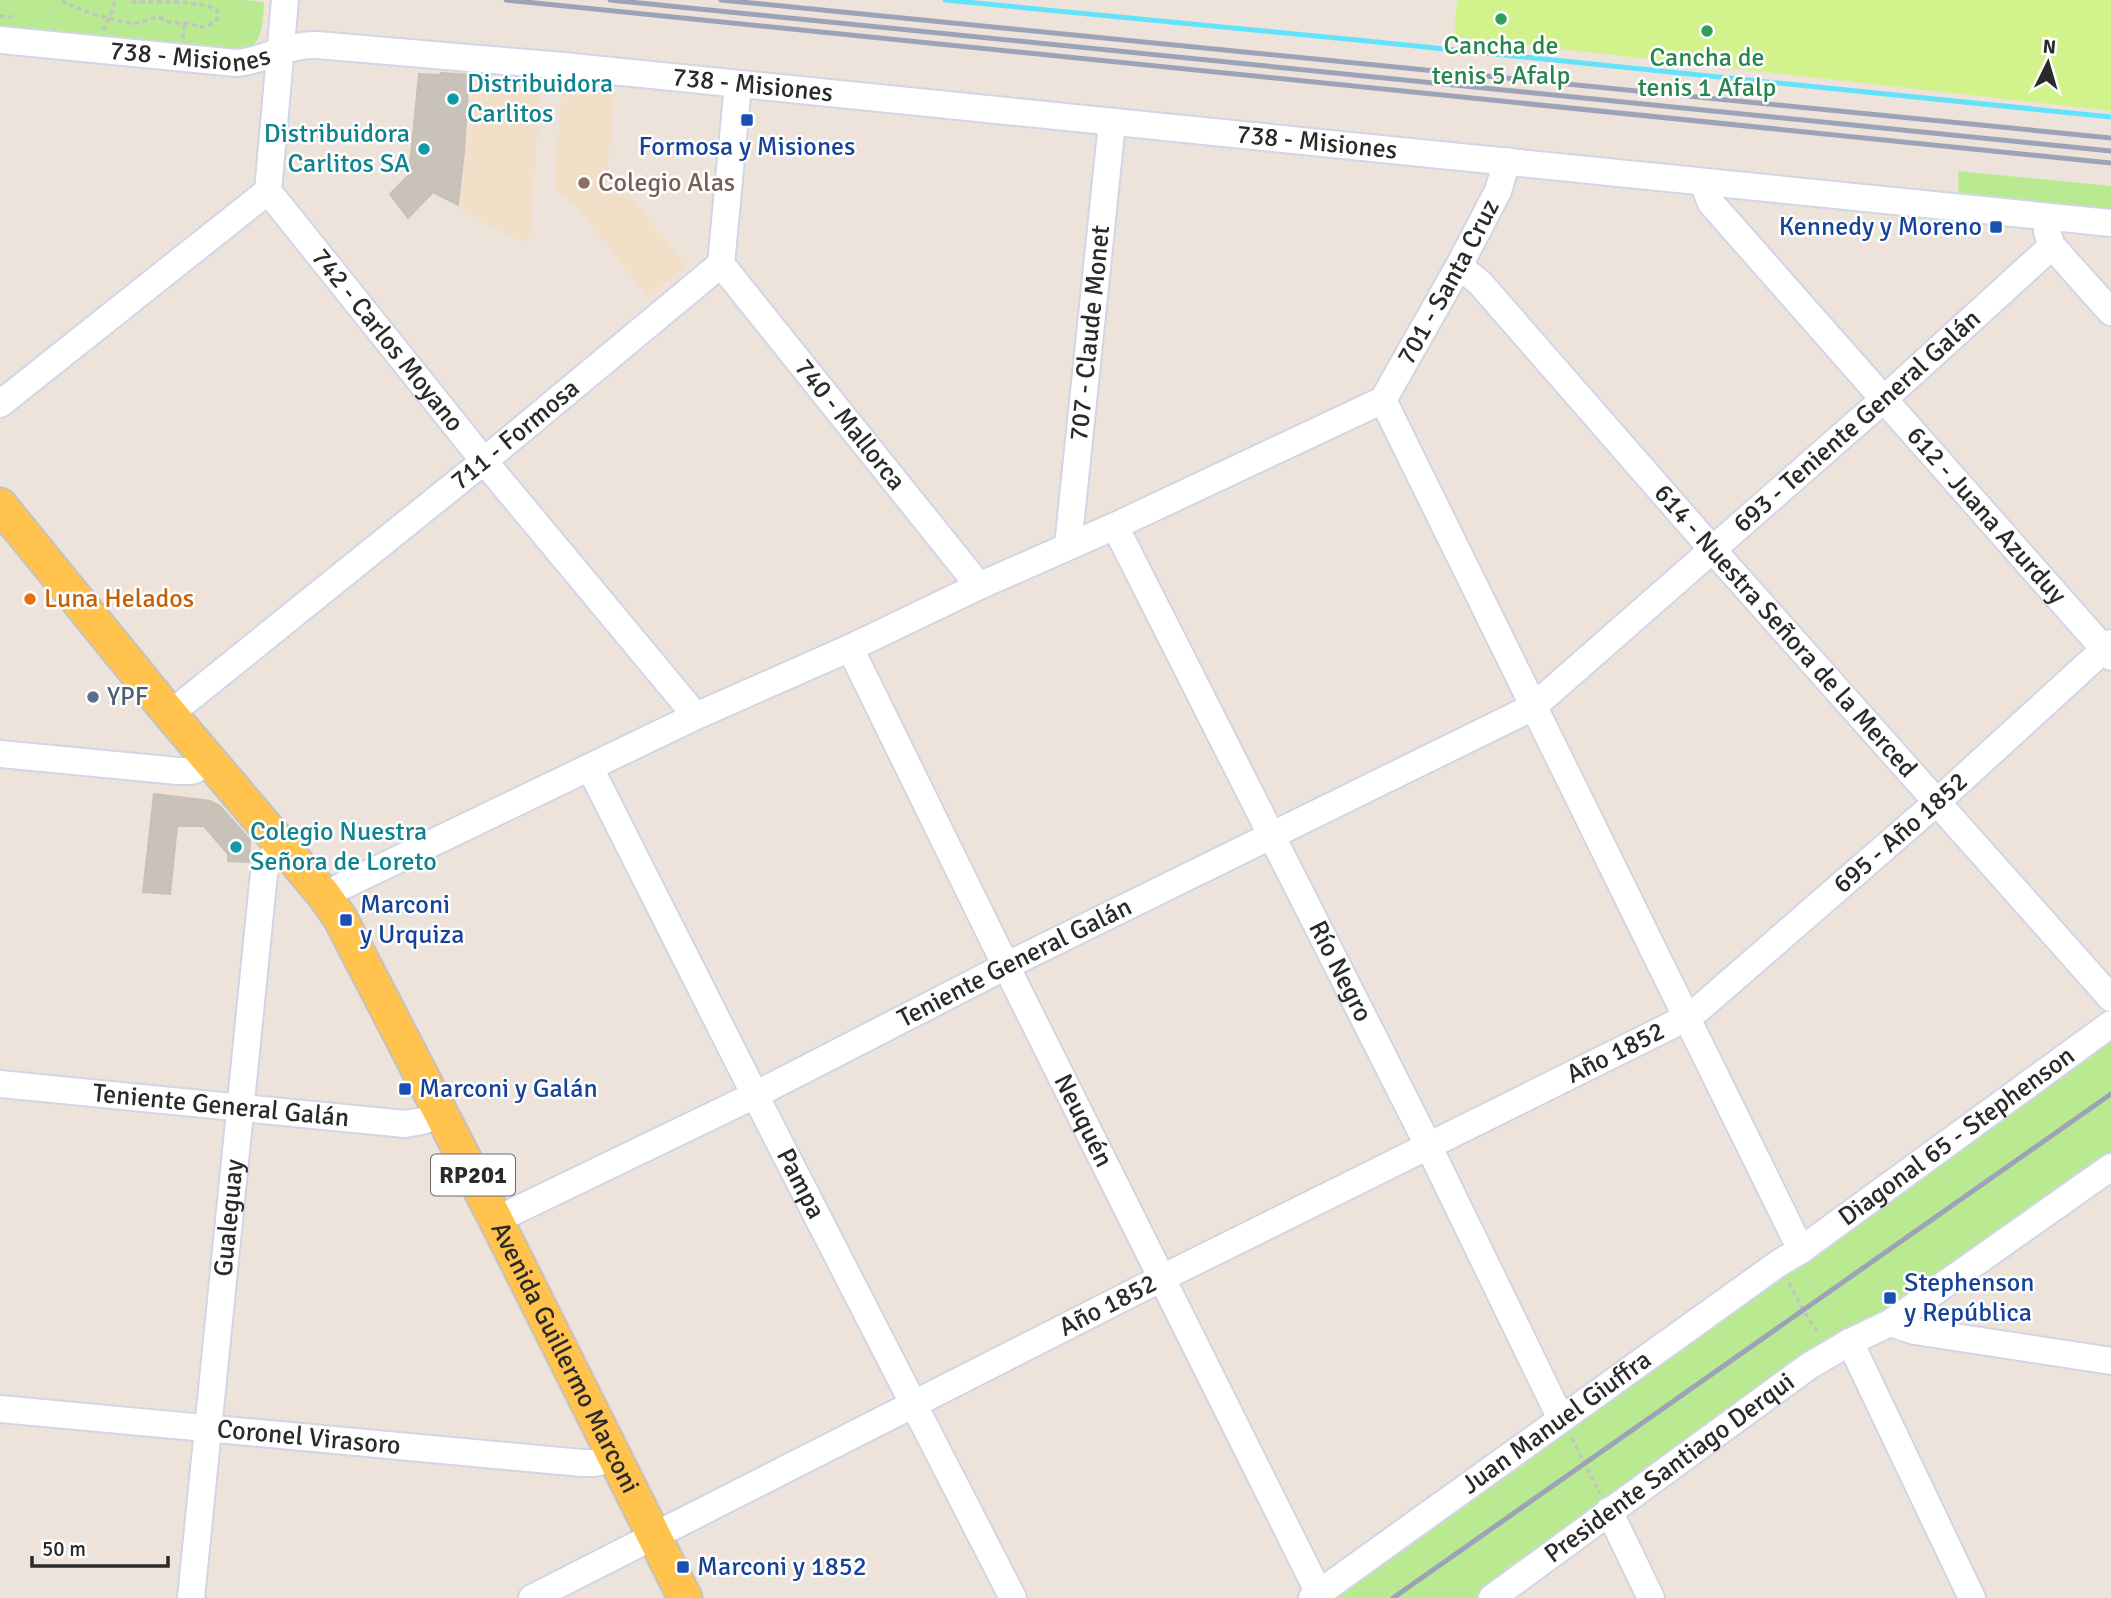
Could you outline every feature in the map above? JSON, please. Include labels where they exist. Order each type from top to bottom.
[{"type":"main road","name":"RP201","points":[[0,505],[170,714],[324,895]]},
{"type":"main road","name":"Avenida Guillermo Marconi","points":[[324,895],[340,918],[442,1114],[685,1598]]},
{"type":"street","points":[[0,404],[268,191],[285,0]]},
{"type":"street","name":"738 - Misiones","points":[[0,40],[236,63],[249,62],[301,44],[563,66],[2111,223]]},
{"type":"street","points":[[720,264],[738,85]]},
{"type":"street","name":"707 - Claude Monet","points":[[1068,545],[1112,123]]},
{"type":"street","name":"701 - Santa Cruz","points":[[1382,400],[1459,266],[1498,191],[1507,162]]},
{"type":"street","name":"612 - Juana Azurduy","points":[[1703,182],[1710,203],[1883,400],[2109,650]]},
{"type":"street","name":"742 - Carlos Moyano","points":[[268,191],[484,461],[696,716]]},
{"type":"street","points":[[2045,216],[2052,246],[2111,312]]},
{"type":"street","name":"693 - Teniente General Galán","points":[[1533,706],[1883,400],[2052,246]]},
{"type":"street","name":"711 - Formosa","points":[[170,714],[484,461],[720,264]]},
{"type":"street","name":"740 - Mallorca","points":[[720,264],[979,586]]},
{"type":"street","name":"614 - Nuestra Señora de la Merced","points":[[1459,266],[1480,283],[2111,998]]},
{"type":"street","points":[[324,895],[696,716],[850,648],[1068,545],[1115,526],[1382,400],[1801,1250]]},
{"type":"street","name":"Río Negro","points":[[1115,526],[1428,1145],[1561,1419]]},
{"type":"street","name":"Neuquén","points":[[850,648],[1162,1278],[1315,1595]]},
{"type":"street","name":"695 - Año 1852","points":[[1686,1018],[2109,650]]},
{"type":"street","name":"Teniente General Galán","points":[[496,1220],[755,1095],[1006,966],[1533,706]]},
{"type":"street","points":[[0,754],[178,771],[192,771],[212,762]]},
{"type":"street","name":"Pampa","points":[[590,768],[1013,1598]]},
{"type":"street","name":"Gualeguay","points":[[191,1598],[264,873],[282,845]]},
{"type":"street","name":"Año 1852","points":[[532,1598],[1162,1278],[1686,1018]]},
{"type":"street","name":"Diagonal 65 - Stephenson","points":[[1801,1250],[2111,1024]]},
{"type":"street","name":"Teniente General Galán","points":[[0,1084],[405,1124],[442,1114]]},
{"type":"street","points":[[1972,1598],[1841,1348],[1890,1323],[2111,1167]]},
{"type":"street","name":"Juan Manuel Giuffra","points":[[1315,1595],[1779,1263],[1801,1250]]},
{"type":"street","points":[[1890,1323],[1915,1331],[2111,1361]]},
{"type":"street","name":"Presidente Santiago Derqui","points":[[1492,1598],[1809,1366],[1841,1348]]},
{"type":"street","name":"Coronel Virasoro","points":[[0,1409],[582,1463],[615,1458]]},
{"type":"street","points":[[1609,1511],[1651,1598]]},
{"type":"path","points":[[62,0],[74,8],[118,21],[138,23],[159,17],[167,23],[185,23],[201,27],[216,20],[217,10],[206,3],[128,0]]},
{"type":"path","points":[[98,35],[113,10],[115,0]]},
{"type":"path","points":[[0,16],[13,17]]},
{"type":"path","points":[[92,25],[105,26]]},
{"type":"path","points":[[1779,1263],[1803,1310],[1841,1348]]},
{"type":"path","points":[[1561,1419],[1609,1511]]},
{"type":"shaded area","points":[[474,80],[541,87],[530,238],[523,242],[460,210]]},
{"type":"shaded area","points":[[562,90],[615,94],[605,193],[630,196],[686,266],[648,297],[578,208],[554,189]]},
{"type":"green space","points":[[0,0],[264,2],[262,28],[257,41],[247,49],[224,53],[0,29]]},
{"type":"green space","points":[[1457,0],[2111,0],[2111,111],[1454,37]]},
{"type":"green space","points":[[1958,171],[2111,186],[2111,210],[1959,195]]},
{"type":"green space","points":[[2111,1024],[2111,1167],[1492,1598],[1312,1598]]},
{"type":"building","points":[[419,74],[469,75],[458,205],[433,192],[408,218],[390,194],[409,175]]},
{"type":"building","name":"Colegio Nuestra Señora de Loreto","points":[[154,794],[210,801],[220,806],[250,840],[249,862],[228,861],[228,854],[204,826],[177,826],[170,894],[143,892]]},
{"type":"waterway","points":[[945,0],[2111,117]]},
{"type":"railway","points":[[506,0],[2111,163]]},
{"type":"railway","points":[[610,0],[2111,151]]},
{"type":"railway","points":[[721,0],[2111,138]]},
{"type":"railway","points":[[1393,1598],[2111,1094]]},
{"type":"place","name":"Cancha de tenis 5 Afalp","points":[[1501,19]]},
{"type":"place","name":"Cancha de tenis 1 Afalp","points":[[1707,31]]},
{"type":"place","name":"Distribuidora Carlitos","points":[[453,99]]},
{"type":"place","name":"Formosa y Misiones","points":[[747,120]]},
{"type":"place","name":"Distribuidora Carlitos SA","points":[[424,149]]},
{"type":"place","name":"Colegio Alas","points":[[584,183]]},
{"type":"place","name":"Kennedy y Moreno","points":[[1996,227]]},
{"type":"place","name":"Luna Helados","points":[[30,599]]},
{"type":"place","name":"YPF","points":[[93,697]]},
{"type":"place","name":"Colegio Nuestra Señora de Loreto","points":[[236,847]]},
{"type":"place","name":"Marconi y Urquiza","points":[[346,920]]},
{"type":"place","name":"Marconi y Galán","points":[[405,1089]]},
{"type":"place","name":"Stephenson y República","points":[[1890,1298]]},
{"type":"place","name":"Marconi y 1852","points":[[683,1567]]}]
